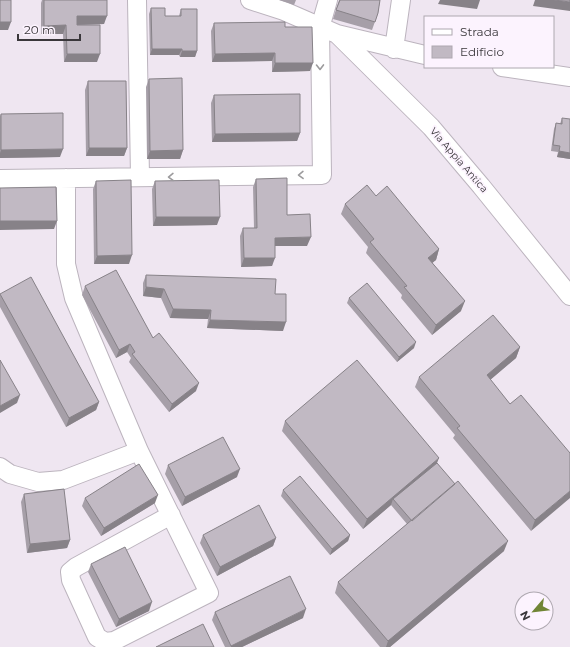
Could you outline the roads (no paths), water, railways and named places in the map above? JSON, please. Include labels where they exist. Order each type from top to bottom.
[{"type":"street","points":[[137,0],[140,178]]},
{"type":"street","points":[[250,0],[284,11],[320,28],[338,34],[424,56]]},
{"type":"street","points":[[0,179],[322,175],[320,28],[328,0]]},
{"type":"street","points":[[394,49],[402,0]]},
{"type":"street","name":"Via Appia Antica","points":[[338,34],[431,127],[570,296]]},
{"type":"street","points":[[510,68],[570,76]]},
{"type":"street","points":[[66,178],[66,264],[74,298],[139,451],[171,515],[209,593],[114,641],[105,642],[97,637],[71,580],[70,572],[76,567],[171,515]]},
{"type":"street","points":[[0,467],[10,474],[38,482],[63,480],[139,451]]}]
